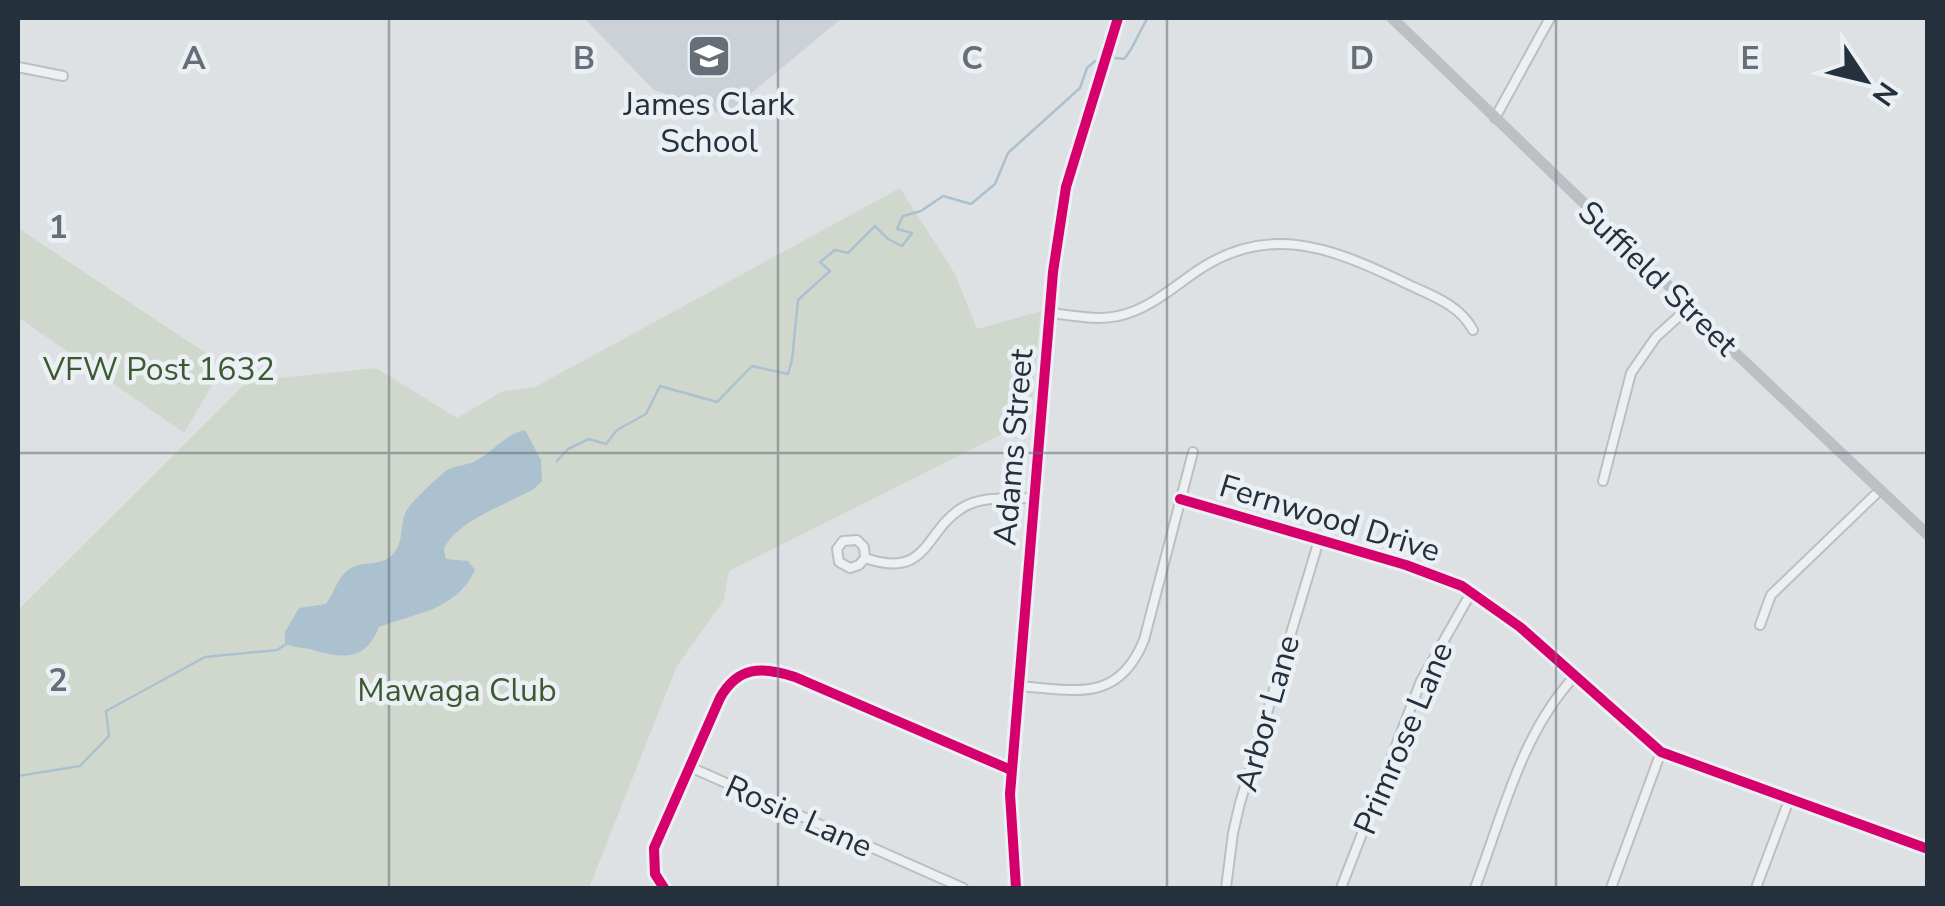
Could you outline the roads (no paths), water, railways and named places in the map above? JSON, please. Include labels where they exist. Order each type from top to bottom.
[{"type":"main road","name":"Suffield Street","points":[[1392,18],[1928,535]]},
{"type":"street","name":"Adams Street","points":[[1016,888],[1011,833],[1012,770],[1049,313],[1066,187],[1118,18]]},
{"type":"street","points":[[1496,118],[1550,18]]},
{"type":"street","points":[[18,68],[63,76]]},
{"type":"street","points":[[1049,313],[1119,316],[1152,302],[1218,258],[1256,246],[1294,244],[1348,256],[1459,309],[1473,330]]},
{"type":"street","points":[[1604,480],[1631,373],[1656,337],[1690,307]]},
{"type":"street","points":[[1018,686],[1090,690],[1110,685],[1126,673],[1144,640],[1192,452]]},
{"type":"street","points":[[1760,624],[1771,595],[1879,491]]},
{"type":"street","points":[[865,558],[882,562],[911,560],[930,546],[950,519],[966,506],[992,499],[1034,498]]},
{"type":"street","name":"Fernwood Drive","points":[[1180,499],[1406,565],[1472,591],[1662,752],[1928,849]]},
{"type":"street","name":"Arbor Lane","points":[[1226,888],[1240,804],[1319,540]]},
{"type":"street","name":"Primrose Lane","points":[[1341,888],[1421,681],[1472,591]]},
{"type":"street","points":[[664,888],[655,874],[653,855],[724,691],[740,674],[760,669],[802,680],[1012,770]]},
{"type":"street","points":[[1475,888],[1538,726],[1574,677]]},
{"type":"street","points":[[1610,888],[1662,752]]},
{"type":"street","name":"Rosie Lane","points":[[690,768],[964,888]]},
{"type":"street","points":[[1756,888],[1788,800]]},
{"type":"water","points":[[525,430],[541,460],[542,481],[534,489],[483,514],[450,539],[444,549],[446,559],[468,561],[475,570],[457,594],[433,609],[379,627],[367,647],[351,655],[285,643],[285,632],[299,608],[326,604],[348,570],[390,557],[400,539],[405,513],[440,476],[475,461]]},
{"type":"waterway","points":[[1115,58],[1124,59],[1148,18]]},
{"type":"waterway","points":[[557,461],[568,449],[589,439],[606,444],[617,430],[646,414],[660,386],[717,402],[752,366],[788,374],[798,300],[830,271],[820,262],[835,250],[848,253],[875,226],[902,246],[912,233],[897,229],[903,216],[921,211],[943,196],[971,204],[995,184],[1008,153],[1080,88],[1087,68],[1095,61]]},
{"type":"waterway","points":[[18,776],[80,766],[109,736],[106,711],[205,657],[277,650],[288,643]]},
{"type":"place","name":"James Clark School","points":[[709,56]]},
{"type":"park label","name":"VFW Post 1632","points":[[159,369]]},
{"type":"park label","name":"Mawaga Club","points":[[457,690]]}]
